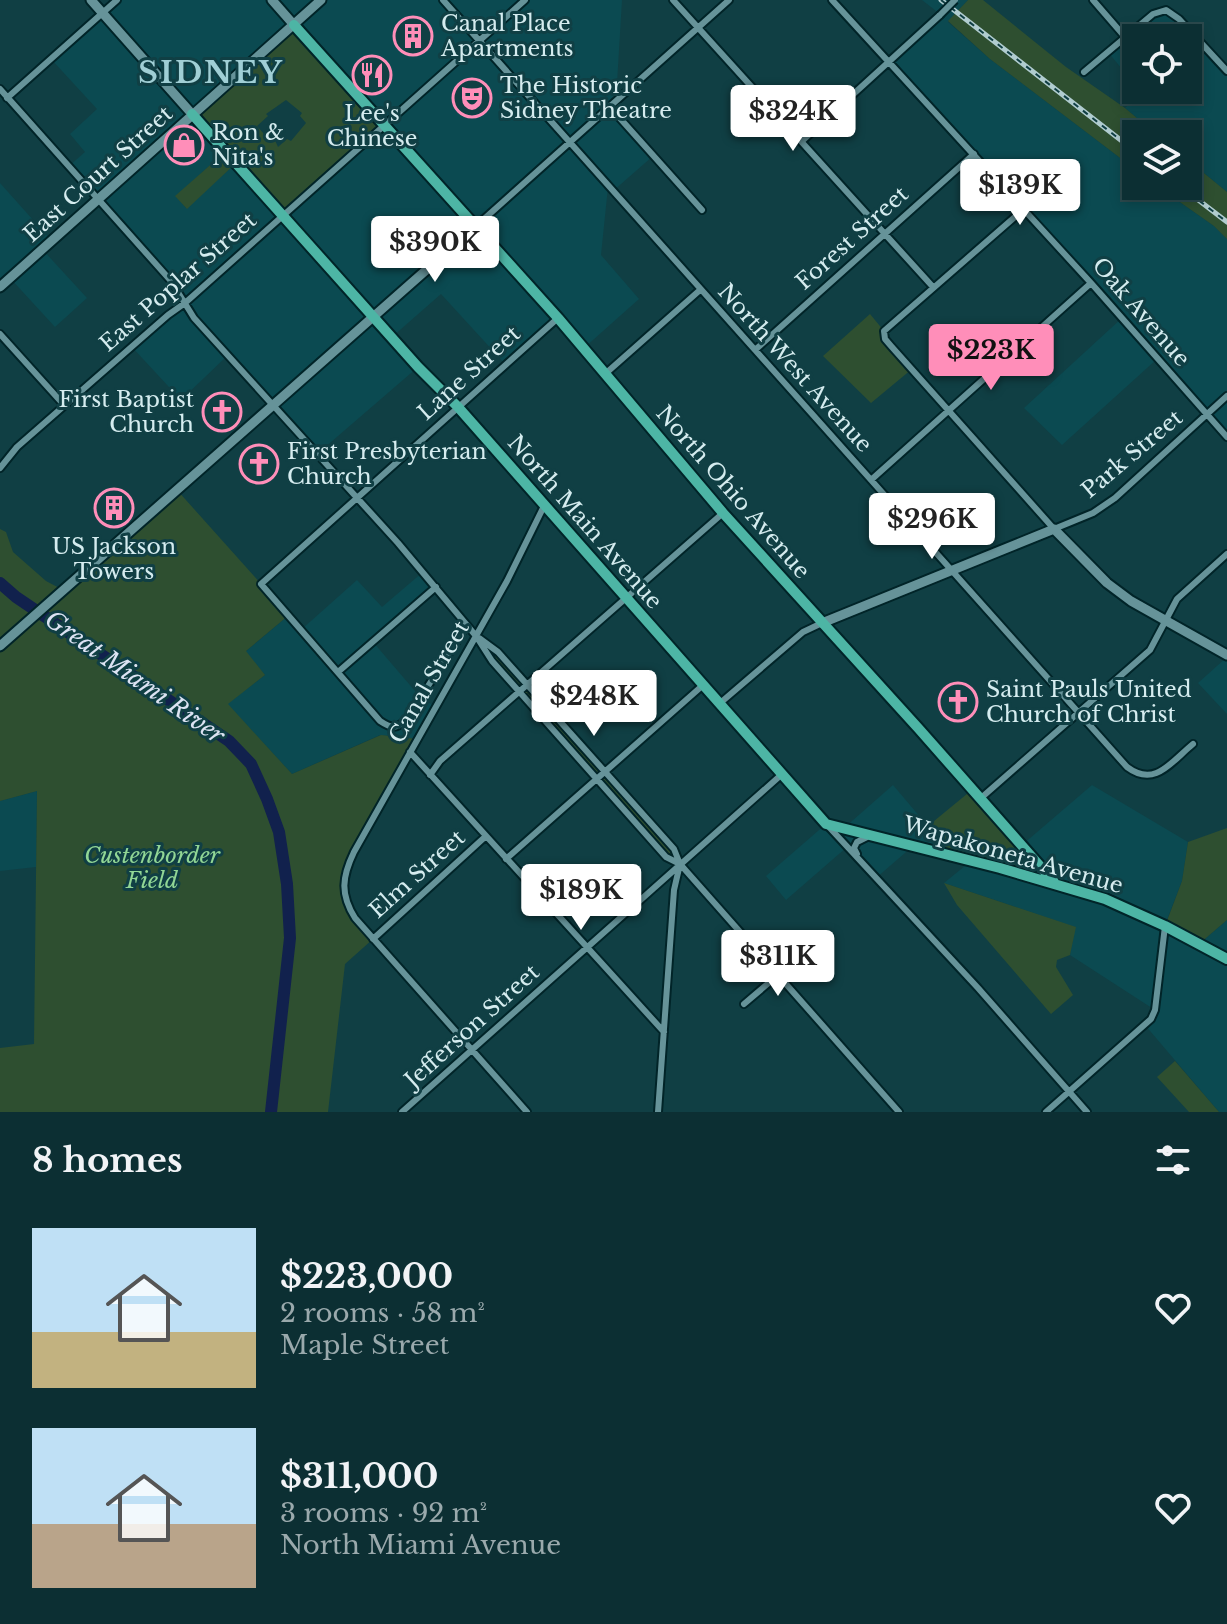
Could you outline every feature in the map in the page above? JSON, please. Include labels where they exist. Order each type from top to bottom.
[{"type":"main road","points":[[91,0],[192,114]]},
{"type":"main road","points":[[272,0],[294,25]]},
{"type":"main road","name":"East Court Street","points":[[0,287],[321,0]]},
{"type":"main road","name":"North Ohio Avenue","points":[[294,25],[558,318],[723,513],[1055,884]]},
{"type":"main road","name":"North Main Avenue","points":[[192,114],[458,407],[826,824]]},
{"type":"main road","points":[[0,646],[475,227]]},
{"type":"main road","points":[[822,623],[1054,529],[1107,583],[1131,601],[1227,655]]},
{"type":"main road","name":"Wapakoneta Avenue","points":[[826,824],[1000,868],[1105,899],[1227,959]]},
{"type":"main road","points":[[1000,868],[1022,866],[1026,858],[1022,845]]},
{"type":"street","points":[[117,0],[3,95],[171,281],[194,318],[436,587],[519,693],[666,857],[680,864]]},
{"type":"street","name":"North West Avenue","points":[[443,0],[1127,767],[1148,777],[1159,772],[1193,744]]},
{"type":"street","name":"East Poplar Street","points":[[0,468],[17,447],[64,405],[185,303],[525,0]]},
{"type":"street","points":[[673,0],[933,287]]},
{"type":"street","points":[[475,227],[729,0]]},
{"type":"street","name":"Oak Avenue","points":[[832,0],[1227,437]]},
{"type":"street","points":[[802,141],[955,0]]},
{"type":"street","points":[[1093,0],[1122,34]]},
{"type":"street","points":[[1141,24],[1153,14],[1166,10],[1184,24]]},
{"type":"street","points":[[1084,72],[1122,40]]},
{"type":"street","points":[[1202,44],[1227,71]]},
{"type":"street","points":[[609,106],[702,210]]},
{"type":"street","name":"Forest Street","points":[[755,350],[974,154]]},
{"type":"street","points":[[1024,209],[884,331],[885,339],[1054,529]]},
{"type":"street","points":[[871,480],[1091,283]]},
{"type":"street","points":[[605,374],[700,290]]},
{"type":"street","name":"Lane Street","points":[[338,672],[261,584],[558,318]]},
{"type":"street","points":[[0,334],[64,405]]},
{"type":"street","name":"Park Street","points":[[1054,529],[1093,513],[1115,498],[1227,396]]},
{"type":"street","name":"Canal Street","points":[[373,939],[346,905],[343,874],[476,636],[544,506]]},
{"type":"street","points":[[430,775],[440,761],[723,513]]},
{"type":"street","points":[[981,798],[1150,650],[1177,599],[1227,554]]},
{"type":"street","points":[[436,587],[338,672],[380,721],[391,728],[399,727],[467,625]]},
{"type":"street","points":[[719,704],[803,632],[822,623]]},
{"type":"street","points":[[476,636],[498,652],[674,849],[680,864],[899,1112]]},
{"type":"street","points":[[506,859],[702,686]]},
{"type":"street","points":[[410,752],[664,1032]]},
{"type":"street","name":"Jefferson Street","points":[[402,1112],[781,775]]},
{"type":"street","name":"North Main Avenue","points":[[826,824],[978,988],[1087,1112]]},
{"type":"street","name":"Elm Street","points":[[373,939],[486,836]]},
{"type":"street","points":[[858,858],[854,848],[857,842],[871,836]]},
{"type":"street","points":[[658,1112],[674,890],[680,864]]},
{"type":"street","points":[[1046,1112],[1151,1019],[1155,1010],[1165,926]]},
{"type":"street","points":[[373,939],[527,1112]]},
{"type":"street","points":[[744,1004],[778,975]]},
{"type":"shaded area","points":[[117,0],[622,0],[616,100],[610,106],[653,156],[613,191],[608,187],[601,255],[639,299],[584,348],[558,318],[506,365],[441,294],[392,337],[418,367],[316,455],[227,356],[181,400],[131,346],[184,303],[179,290],[68,167],[85,152],[70,134],[97,109],[51,59]],"holes":[[[294,25],[383,125],[236,163],[186,208],[176,196],[225,152]]]},
{"type":"shaded area","points":[[922,0],[968,0],[948,22],[990,59],[1122,159],[1122,200],[1177,200],[1227,239],[1227,437],[1157,359],[1062,445],[1024,408],[1122,318],[889,62],[940,14]]},
{"type":"shaded area","points":[[1166,10],[1180,24],[1141,24],[1153,14]]},
{"type":"shaded area","points":[[1122,40],[1122,69],[1108,52]]},
{"type":"shaded area","points":[[1202,45],[1227,70],[1227,192],[1202,171],[1202,120],[1139,120],[1125,108],[1129,104],[1202,104]]},
{"type":"shaded area","points":[[0,183],[51,240],[42,249],[87,298],[55,327],[10,278],[0,287]]},
{"type":"shaded area","points":[[423,572],[436,587],[373,642],[421,698],[436,707],[417,739],[380,735],[292,774],[227,704],[265,675],[245,652],[289,615],[302,629],[357,580],[382,607]]},
{"type":"shaded area","points":[[1227,657],[1227,714],[1198,683]]},
{"type":"shaded area","points":[[893,785],[954,857],[913,846],[876,878],[847,847],[786,900],[766,876],[826,824],[844,828]]},
{"type":"shaded area","points":[[1092,785],[1188,842],[1182,881],[1165,925],[1199,944],[1227,920],[1227,1112],[1219,1112],[1145,1025],[1155,1010],[1070,955],[1075,927],[944,883],[971,861],[1022,845]]},
{"type":"shaded area","points":[[37,791],[36,867],[0,871],[0,801]]},
{"type":"green space","points":[[968,0],[983,0],[1066,67],[1125,108],[1139,120],[1122,120],[1122,159],[990,59],[948,21]]},
{"type":"green space","points":[[294,25],[383,125],[282,214],[236,163],[187,209],[175,196],[225,152],[192,114]],"holes":[[[286,100],[302,113],[300,116],[306,123],[291,141],[287,139],[278,147],[274,138],[270,141],[257,126],[268,116],[266,114]]]},
{"type":"green space","points":[[1202,171],[1227,192],[1227,239],[1177,200],[1202,200]]},
{"type":"green space","points":[[870,314],[884,331],[885,339],[912,369],[871,403],[823,356]]},
{"type":"green space","name":"Custenborder Field","points":[[177,490],[289,615],[246,651],[265,675],[228,704],[292,774],[381,735],[417,739],[343,874],[347,905],[373,939],[345,964],[328,1112],[0,1112],[0,1048],[34,1044],[37,791],[0,801],[0,529],[6,532],[13,552],[46,581],[65,591]]},
{"type":"green space","points":[[476,636],[498,652],[674,849],[680,864],[666,857],[519,693]]},
{"type":"green space","points":[[973,789],[1025,854],[1022,866],[1018,868],[954,857],[928,826]]},
{"type":"green space","points":[[1227,828],[1227,920],[1199,944],[1165,926],[1182,881],[1188,842]]},
{"type":"green space","points":[[944,883],[1076,927],[1070,955],[1057,960],[1056,967],[1073,995],[1051,1014],[957,905]]},
{"type":"green space","points":[[1175,1061],[1219,1112],[1189,1112],[1157,1077]]},
{"type":"waterway","name":"Great Miami River","points":[[0,583],[16,597],[229,741],[251,764],[279,832],[287,884],[290,938],[271,1112]]},
{"type":"railway","points":[[941,0],[1122,141]]},
{"type":"railway","points":[[1198,200],[1227,222]]},
{"type":"place","name":"Canal Place Apartments","points":[[413,36]]},
{"type":"place","name":"Lee's Chinese","points":[[372,75]]},
{"type":"place","name":"The Historic Sidney Theatre","points":[[472,98]]},
{"type":"place","name":"Ron & Nita's","points":[[184,145]]},
{"type":"place","name":"First Baptist Church","points":[[222,412]]},
{"type":"place","name":"First Presbyterian Church","points":[[259,464]]},
{"type":"place","name":"US Jackson Towers","points":[[114,508]]},
{"type":"place","name":"Saint Pauls United Church of Christ","points":[[958,702]]},
{"type":"district","name":"SIDNEY","points":[[211,72]]}]
